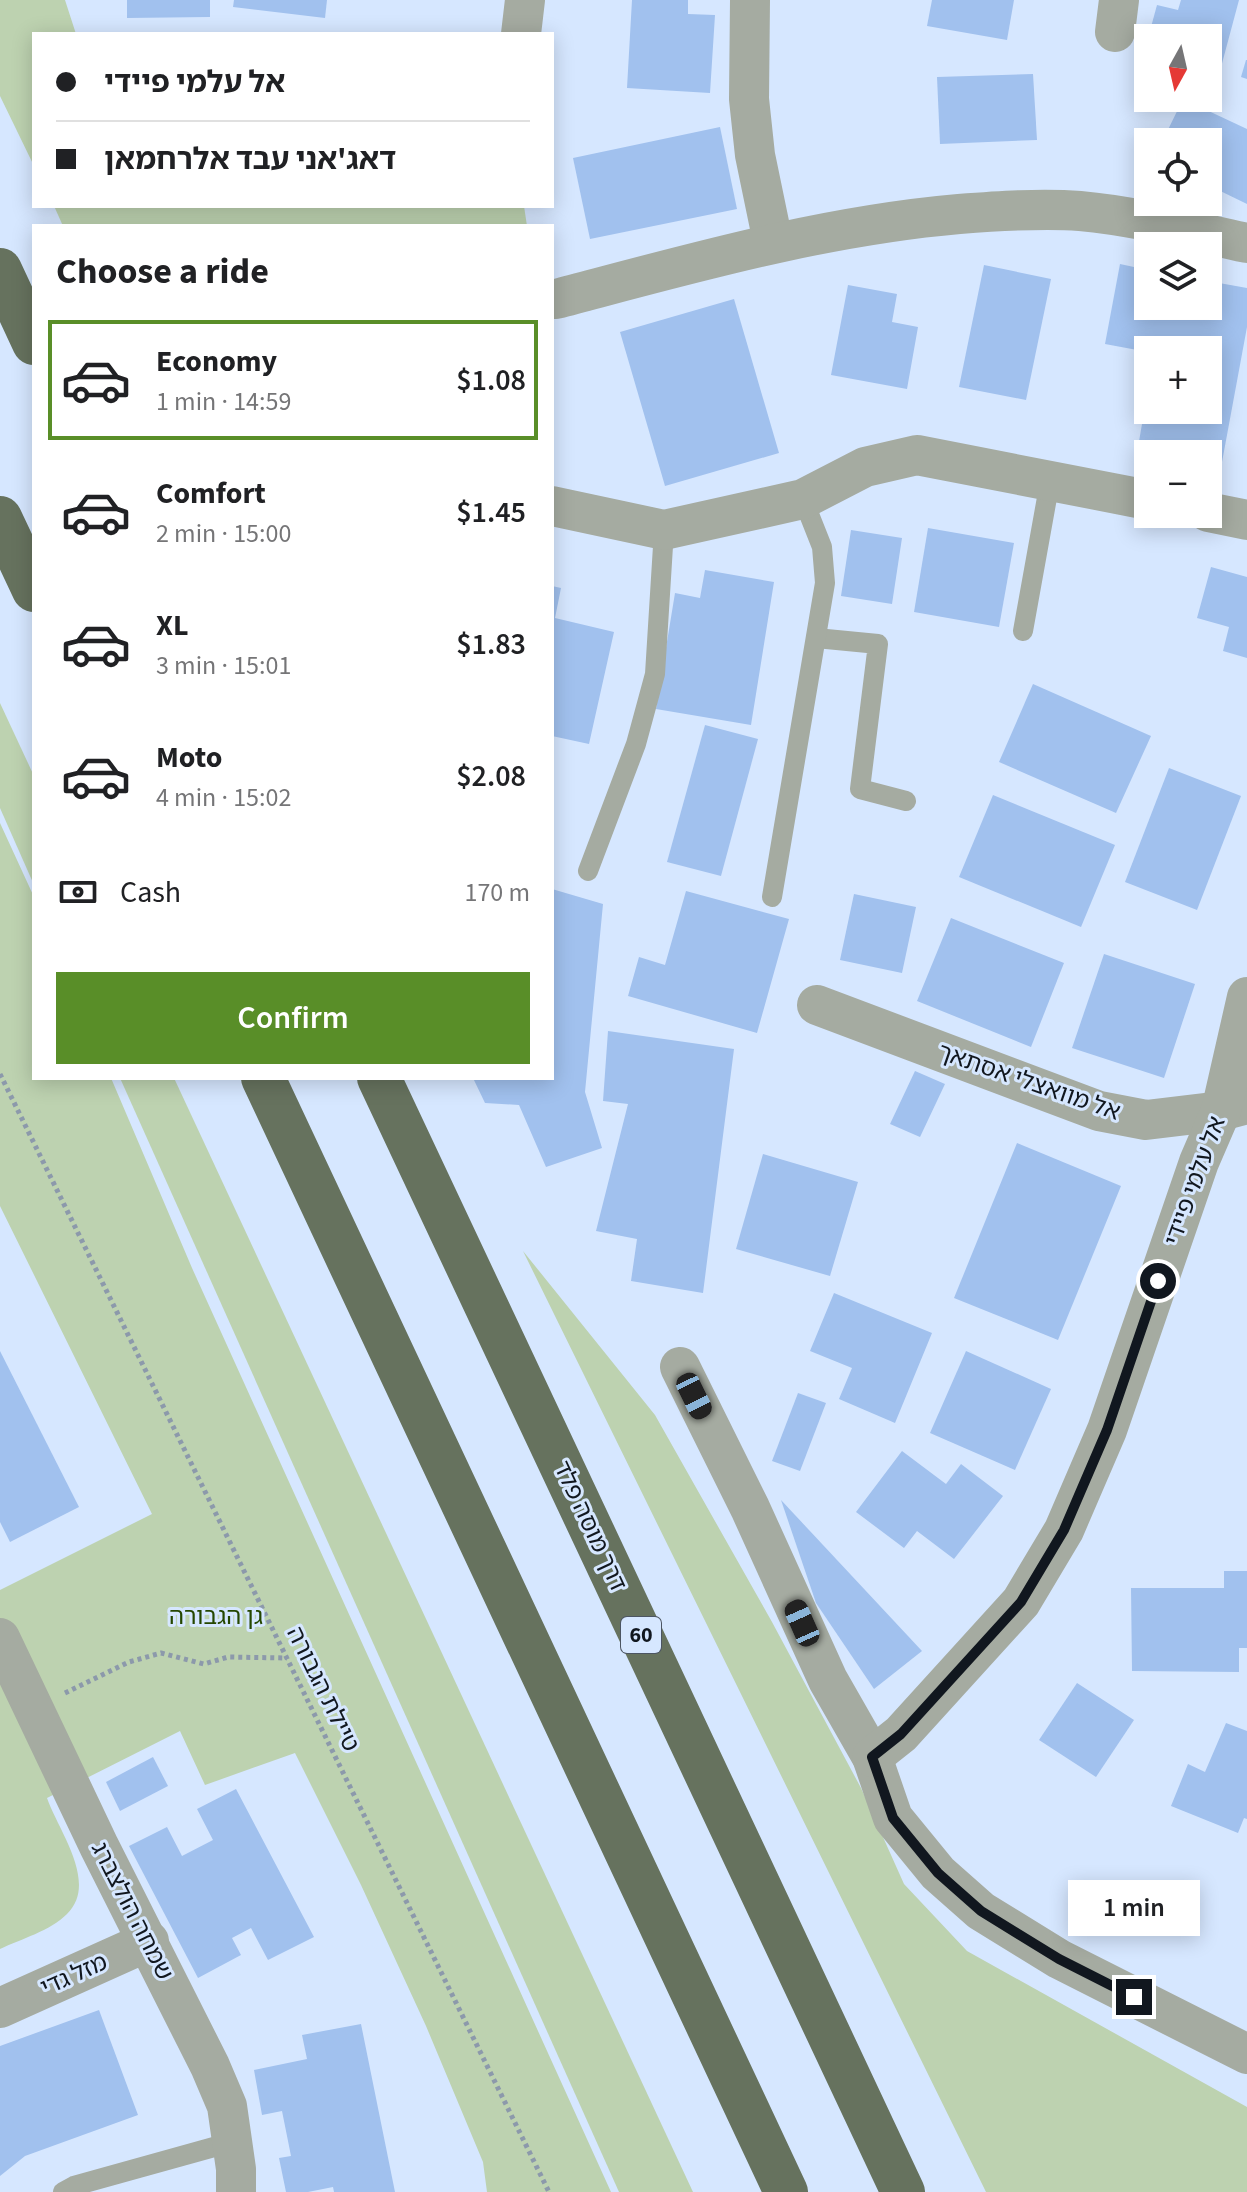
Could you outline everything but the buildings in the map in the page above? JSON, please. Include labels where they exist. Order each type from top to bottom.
[{"type":"highway","points":[[0,270],[32,339]]},
{"type":"highway","points":[[0,518],[32,586]]},
{"type":"highway","points":[[264,1080],[786,2192]]},
{"type":"highway","name":"דרך מוסה פלד","points":[[380,1080],[903,2192]]},
{"type":"street","points":[[521,32],[525,0]]},
{"type":"street","points":[[750,0],[749,99],[755,155],[773,242]]},
{"type":"street","points":[[556,299],[773,242],[894,220],[991,211],[1080,211],[1158,223],[1247,243]]},
{"type":"street","points":[[554,506],[664,530],[803,499],[865,467],[917,455],[1134,497]]},
{"type":"street","points":[[1222,515],[1247,520]]},
{"type":"street","name":"אל עלמי פיידי","points":[[872,1757],[901,1734],[1021,1602],[1064,1530],[1107,1430],[1199,1162],[1234,1108],[1247,997]]},
{"type":"street","name":"אל מוואצלי אסתאך","points":[[817,1005],[1099,1111],[1146,1120],[1234,1108]]},
{"type":"street","points":[[680,1367],[750,1508],[828,1680],[872,1757],[893,1818],[938,1873],[981,1911],[1059,1959],[1247,2054]]},
{"type":"street","name":"שמחה הולצברג","points":[[0,1638],[227,2106],[236,2192]]},
{"type":"street","name":"מזל גדי","points":[[0,2008],[149,1941]]},
{"type":"lane","points":[[1023,631],[1050,481]]},
{"type":"lane","points":[[772,897],[825,583],[822,547],[803,499]]},
{"type":"lane","points":[[588,871],[636,744],[655,674],[664,530]]},
{"type":"lane","points":[[816,638],[878,644],[860,789],[906,801]]},
{"type":"lane","points":[[63,2192],[74,2186],[232,2142]]},
{"type":"path","name":"טיילת הגבורה","points":[[0,1074],[549,2192]]},
{"type":"path","points":[[33,1708],[129,1662],[161,1653],[204,1664],[228,1657],[287,1658]]},
{"type":"green space","points":[[0,0],[65,0],[75,32],[32,32],[32,162],[0,96]]},
{"type":"green space","points":[[55,208],[524,208],[527,224],[62,224]]},
{"type":"green space","points":[[0,703],[32,772],[32,880],[0,808]]},
{"type":"green space","name":"גן הגבורה","points":[[0,823],[32,893],[32,1080],[112,1080],[192,1268],[611,2192],[487,2192],[483,2162],[426,2026],[295,1753],[205,1785],[180,1731],[47,1798],[78,1872],[76,1901],[67,1914],[52,1925],[0,1949],[0,1590],[152,1514],[0,1206]]},
{"type":"green space","points":[[121,1080],[175,1080],[693,2192],[619,2192]]},
{"type":"green space","points":[[523,1251],[655,1415],[861,1788],[904,1884],[967,1951],[1247,2107],[1247,2192],[986,2192]]},
{"type":"route","points":[[1134,1997],[1059,1959],[981,1911],[938,1873],[893,1818],[872,1757],[901,1734],[1021,1602],[1064,1530],[1107,1430],[1158,1281]]}]
